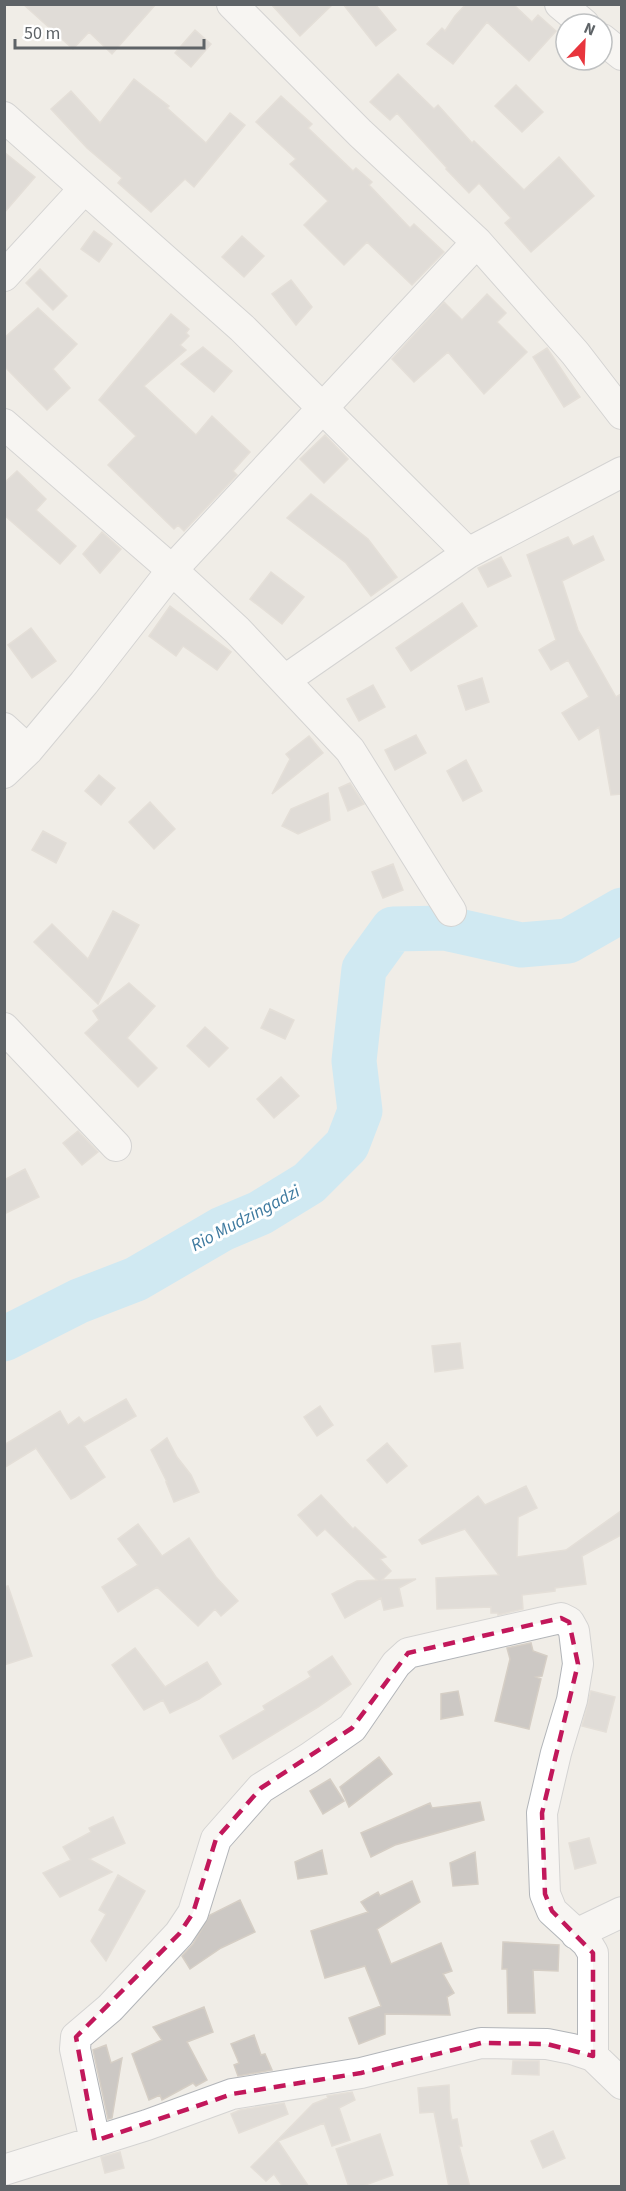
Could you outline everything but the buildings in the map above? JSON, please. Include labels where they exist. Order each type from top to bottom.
[{"type":"street","points":[[232,4],[360,133],[477,242],[575,353],[621,414]]},
{"type":"street","points":[[4,117],[242,328],[468,553]]},
{"type":"street","points":[[4,276],[84,189]]},
{"type":"street","points":[[4,773],[28,750],[84,683],[172,570],[477,242]]},
{"type":"street","points":[[4,424],[172,570],[237,630],[350,750],[451,911]]},
{"type":"street","points":[[285,680],[468,553],[621,472]]},
{"type":"street","points":[[4,728],[28,750]]},
{"type":"street","points":[[4,1028],[116,1146]]},
{"type":"street","points":[[95,2141],[75,2049],[76,2037],[110,2008],[179,1934],[193,1913],[216,1839],[261,1788],[352,1728],[396,1664],[408,1653],[561,1618],[569,1622],[574,1631],[578,1664],[572,1700],[556,1753],[542,1813],[545,1894],[552,1911],[587,1943],[594,1953],[593,2056]]},
{"type":"street","points":[[576,1934],[621,1912]]},
{"type":"street","points":[[4,2170],[147,2125],[232,2094],[361,2073],[482,2043],[546,2044],[572,2049],[593,2056],[621,2084]]},
{"type":"highlighted area","points":[[561,1618],[569,1622],[578,1664],[542,1813],[545,1894],[552,1911],[593,1953],[593,2056],[547,2044],[481,2043],[361,2073],[232,2094],[95,2141],[76,2037],[179,1934],[193,1913],[216,1839],[261,1788],[352,1728],[408,1653]]},
{"type":"waterway","name":"Rio Mudzingadzi","points":[[4,1339],[79,1301],[136,1279],[222,1229],[260,1213],[309,1183],[347,1145],[360,1111],[354,1061],[364,969],[393,929],[445,928],[521,945],[568,941],[622,910]]}]
